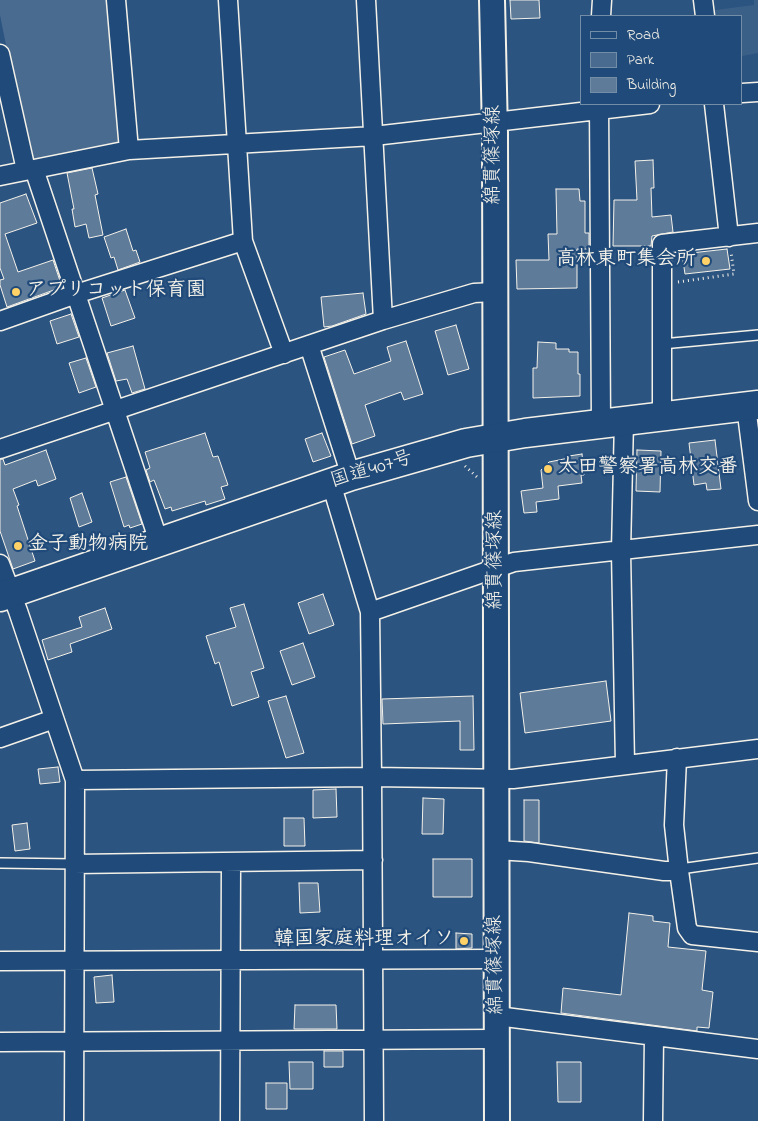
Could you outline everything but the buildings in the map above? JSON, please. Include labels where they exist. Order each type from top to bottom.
[{"type":"highway","name":"国道407号","points":[[5,595],[341,480],[466,443],[613,421],[752,405]]},
{"type":"main road","name":"綿貫篠塚線","points":[[492,0],[495,122],[494,292],[497,568],[497,1121]]},
{"type":"street","points":[[116,0],[130,150]]},
{"type":"street","points":[[228,0],[243,241],[284,354]]},
{"type":"street","points":[[366,0],[383,320]]},
{"type":"street","points":[[601,15],[602,0]]},
{"type":"street","points":[[703,0],[705,15]]},
{"type":"street","points":[[0,54],[30,170],[76,294],[159,542]]},
{"type":"street","points":[[743,93],[758,92]]},
{"type":"street","points":[[0,176],[130,150],[374,136],[495,122],[599,107],[633,105]]},
{"type":"street","points":[[714,105],[729,236]]},
{"type":"street","points":[[599,107],[613,421],[621,551],[624,764]]},
{"type":"street","points":[[662,415],[662,244],[758,233]]},
{"type":"street","points":[[0,321],[76,294],[243,241]]},
{"type":"street","points":[[0,449],[383,320],[474,294],[494,292]]},
{"type":"street","points":[[308,345],[341,480],[370,612],[374,1121]]},
{"type":"street","points":[[752,405],[758,501]]},
{"type":"street","points":[[370,612],[514,562],[758,536]]},
{"type":"street","points":[[0,564],[5,595],[54,719],[74,780],[74,1121]]},
{"type":"street","points":[[0,738],[54,719]]},
{"type":"street","points":[[74,780],[496,779],[758,749]]},
{"type":"street","points":[[677,758],[674,825],[687,928],[692,934],[758,942]]},
{"type":"street","points":[[496,850],[530,852],[664,871],[679,871]]},
{"type":"street","points":[[74,864],[372,860]]},
{"type":"street","points":[[230,1121],[231,863]]},
{"type":"street","points":[[0,961],[496,959]]},
{"type":"street","points":[[498,1016],[758,1049]]},
{"type":"street","points":[[653,1121],[654,1036]]},
{"type":"street","points":[[0,1042],[498,1039]]},
{"type":"lane","points":[[662,344],[758,335]]},
{"type":"lane","points":[[679,871],[687,868],[758,858]]},
{"type":"lane","points":[[0,863],[74,864]]},
{"type":"path","points":[[662,293],[673,292],[672,282],[734,274],[729,236]]},
{"type":"path","points":[[456,466],[466,466],[477,476],[478,484]]},
{"type":"shaded area","points":[[754,0],[758,0],[758,53],[743,56],[743,15],[709,15],[708,11],[754,5]]},
{"type":"green space","points":[[0,0],[109,0],[123,145],[29,160],[0,15]]},
{"type":"place","name":"高林東町集会所","points":[[706,261]]},
{"type":"place","name":"アプリコット保育園","points":[[16,292]]},
{"type":"place","name":"太田警察署高林交番","points":[[548,469]]},
{"type":"place","name":"金子動物病院","points":[[18,546]]},
{"type":"place","name":"韓国家庭料理オイソ","points":[[464,941]]}]
